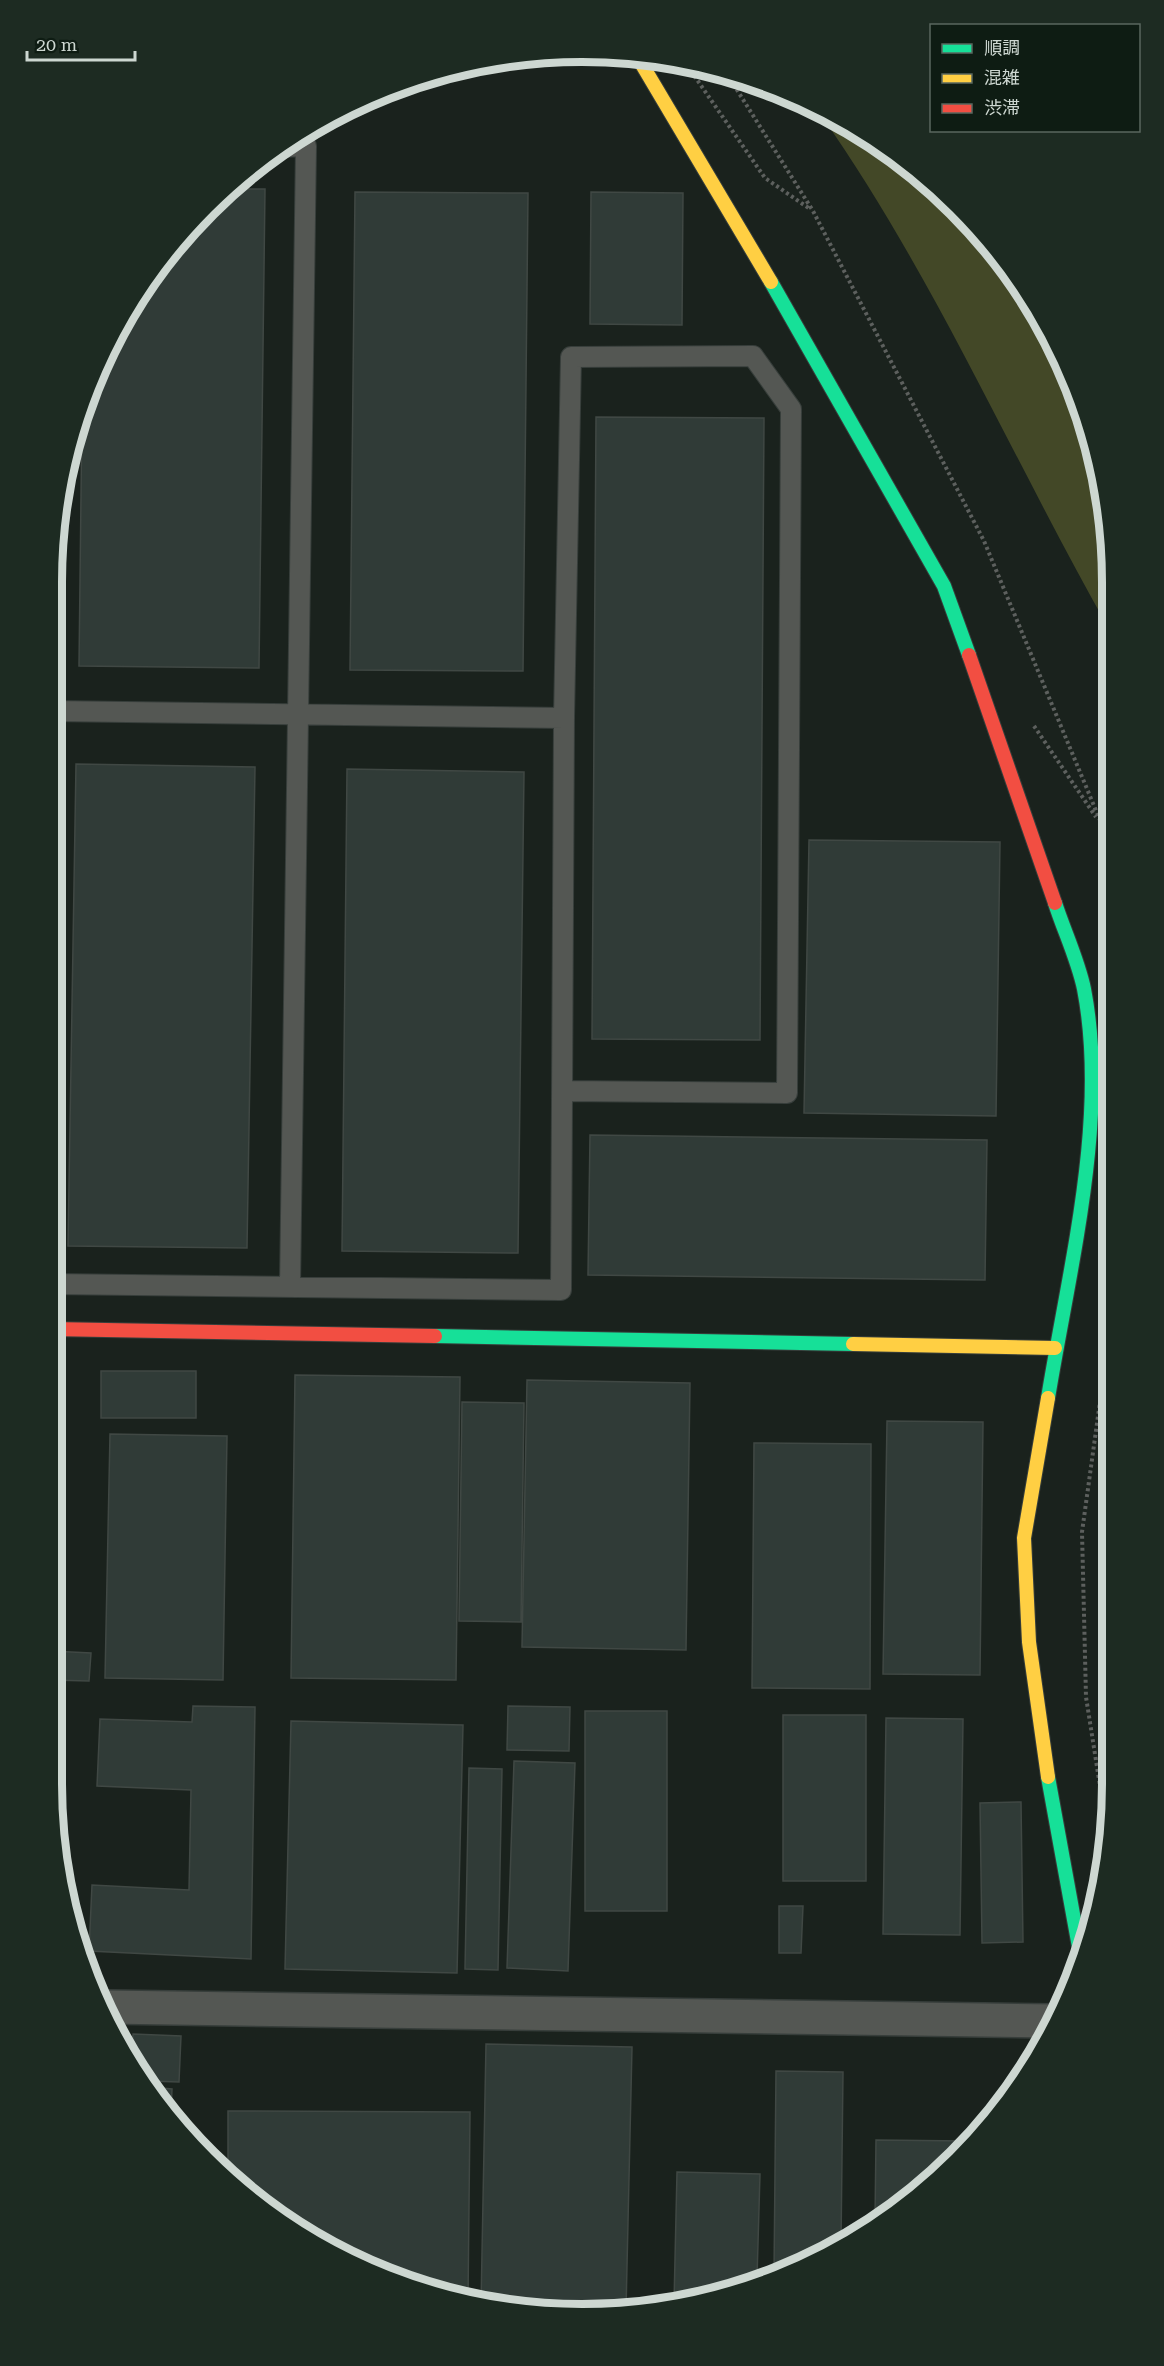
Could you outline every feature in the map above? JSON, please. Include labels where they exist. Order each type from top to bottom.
[{"type":"street","points":[[644,65],[810,348],[944,586],[992,717],[1084,988],[1094,1092],[1085,1177],[1024,1538],[1029,1642],[1051,1796],[1079,1940]]},
{"type":"street","points":[[62,1329],[1055,1348]]},
{"type":"street","points":[[112,2007],[1045,2021]]},
{"type":"lane","points":[[290,1287],[306,146],[297,146]]},
{"type":"lane","points":[[62,1284],[561,1290],[564,718],[571,357],[753,356],[791,409],[787,1093],[563,1091]]},
{"type":"lane","points":[[62,711],[564,718]]},
{"type":"path","points":[[693,74],[765,178],[813,211]]},
{"type":"path","points":[[733,84],[813,211],[984,541],[1102,825]]},
{"type":"path","points":[[1031,722],[1102,825]]},
{"type":"path","points":[[1102,1387],[1082,1532],[1086,1697],[1102,1796]]},
{"type":"green space","points":[[826,122],[871,149],[899,169],[950,214],[995,265],[1033,322],[1063,383],[1085,447],[1098,514],[1102,616],[936,303],[862,176]]},
{"type":"building","points":[[241,189],[265,189],[259,668],[79,666],[82,438],[101,383],[131,322],[169,265],[214,214]]},
{"type":"building","points":[[355,192],[528,193],[523,671],[350,670]]},
{"type":"building","points":[[591,192],[683,193],[682,325],[590,324]]},
{"type":"building","points":[[596,417],[764,418],[760,1040],[592,1039]]},
{"type":"building","points":[[76,764],[255,767],[247,1248],[68,1246]]},
{"type":"building","points":[[347,769],[524,772],[518,1253],[342,1251]]},
{"type":"building","points":[[809,840],[1000,842],[996,1116],[804,1113]]},
{"type":"building","points":[[590,1135],[987,1140],[985,1280],[588,1275]]},
{"type":"building","points":[[101,1371],[196,1371],[196,1418],[101,1418]]},
{"type":"building","points":[[295,1375],[460,1377],[456,1680],[291,1678]]},
{"type":"building","points":[[527,1380],[690,1383],[686,1650],[522,1647]]},
{"type":"building","points":[[462,1402],[524,1403],[521,1622],[459,1621]]},
{"type":"building","points":[[887,1421],[983,1422],[980,1675],[883,1674]]},
{"type":"building","points":[[110,1434],[227,1436],[223,1680],[105,1678]]},
{"type":"building","points":[[754,1443],[871,1444],[870,1689],[752,1688]]},
{"type":"building","points":[[62,1466],[64,1466],[62,1636]]},
{"type":"building","points":[[62,1652],[91,1653],[89,1681],[62,1680]]},
{"type":"building","points":[[193,1706],[255,1707],[251,1959],[89,1951],[92,1885],[189,1890],[191,1790],[97,1786],[100,1719],[192,1722]]},
{"type":"building","points":[[508,1706],[570,1707],[569,1751],[507,1750]]},
{"type":"building","points":[[585,1711],[667,1711],[667,1911],[585,1911]]},
{"type":"building","points":[[783,1715],[866,1715],[866,1881],[783,1881]]},
{"type":"building","points":[[886,1718],[963,1719],[960,1935],[883,1934]]},
{"type":"building","points":[[291,1721],[463,1725],[457,1973],[285,1969]]},
{"type":"building","points":[[514,1761],[575,1763],[568,1971],[507,1968]]},
{"type":"building","points":[[469,1768],[502,1769],[498,1970],[465,1969]]},
{"type":"building","points":[[1021,1802],[1023,1942],[982,1943],[980,1803]]},
{"type":"building","points":[[779,1906],[803,1906],[801,1953],[779,1953]]},
{"type":"building","points":[[133,2034],[181,2036],[179,2082],[155,2081],[132,2046]]},
{"type":"building","points":[[486,2044],[632,2047],[626,2302],[548,2303],[481,2294]]},
{"type":"building","points":[[776,2071],[843,2072],[841,2235],[774,2268]]},
{"type":"building","points":[[160,2088],[172,2089],[171,2104]]},
{"type":"building","points":[[228,2111],[470,2112],[468,2291],[415,2277],[352,2251],[293,2217],[265,2197],[228,2165]]},
{"type":"building","points":[[876,2140],[960,2141],[925,2175],[875,2214]]},
{"type":"building","points":[[677,2172],[760,2174],[757,2274],[717,2287],[674,2296]]},
{"type":"traffic: fast","points":[[771,282],[944,586],[969,655]]},
{"type":"traffic: fast","points":[[1048,1398],[1083,1194],[1092,1089],[1090,1038],[1084,989],[1075,956],[1055,903]]},
{"type":"traffic: fast","points":[[435,1336],[853,1344]]},
{"type":"traffic: fast","points":[[1048,1777],[1078,1941]]},
{"type":"traffic: slow","points":[[643,65],[771,282]]},
{"type":"traffic: slow","points":[[853,1344],[1055,1348]]},
{"type":"traffic: slow","points":[[1048,1398],[1024,1538],[1029,1642],[1048,1777]]},
{"type":"traffic: jam","points":[[969,655],[1055,903]]},
{"type":"traffic: jam","points":[[62,1329],[435,1336]]}]
